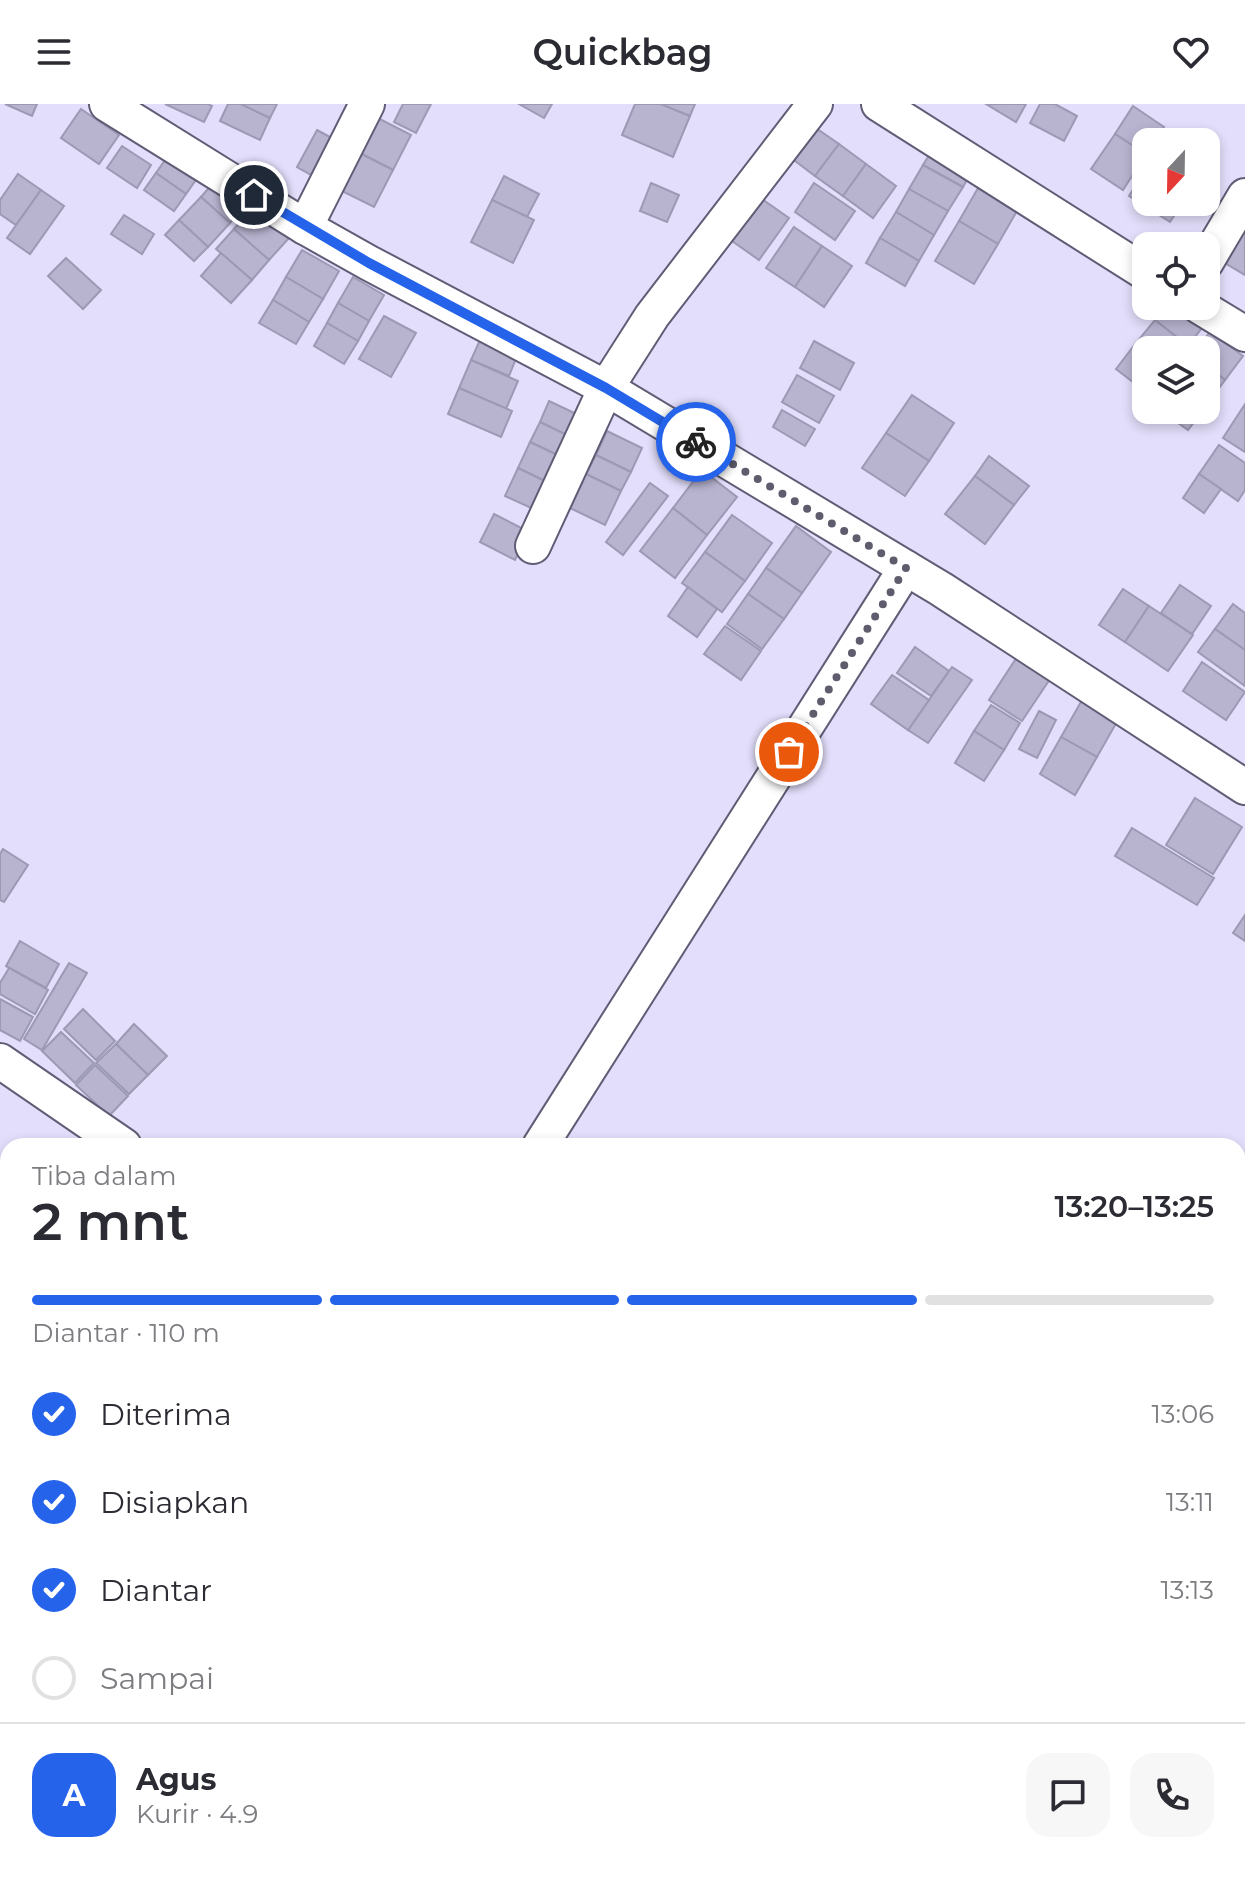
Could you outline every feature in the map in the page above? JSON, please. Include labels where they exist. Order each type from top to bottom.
[{"type":"street","points":[[107,104],[305,227],[606,388],[906,568],[1245,787]]},
{"type":"street","points":[[305,227],[367,104]]},
{"type":"street","points":[[533,546],[606,388],[652,316],[815,104]]},
{"type":"street","points":[[879,104],[1132,264]]},
{"type":"street","points":[[1220,238],[1245,196]]},
{"type":"street","points":[[1220,319],[1245,334]]},
{"type":"street","points":[[545,1138],[906,568]]},
{"type":"street","points":[[0,1061],[112,1138]]},
{"type":"building","points":[[5,104],[37,104],[32,116]]},
{"type":"building","points":[[165,104],[208,104],[212,106],[204,122]]},
{"type":"building","points":[[228,104],[241,104],[270,118],[260,140],[220,121]]},
{"type":"building","points":[[241,104],[277,104],[270,118]]},
{"type":"building","points":[[403,104],[431,104],[416,133],[394,122]]},
{"type":"building","points":[[519,104],[552,104],[544,118]]},
{"type":"building","points":[[635,104],[661,104],[690,116],[673,157],[622,135]]},
{"type":"building","points":[[661,104],[695,104],[690,116]]},
{"type":"building","points":[[986,104],[1026,104],[1016,122]]},
{"type":"building","points":[[1040,104],[1055,104],[1077,116],[1064,141],[1030,123]]},
{"type":"building","points":[[1133,106],[1164,127],[1132,128],[1132,145],[1115,134]]},
{"type":"building","points":[[81,109],[119,135],[99,164],[61,138]]},
{"type":"building","points":[[366,112],[411,135],[393,170],[348,147]]},
{"type":"building","points":[[813,126],[839,144],[815,176],[790,157]]},
{"type":"building","points":[[317,130],[341,143],[320,180],[297,167]]},
{"type":"building","points":[[1115,134],[1132,145],[1132,176],[1123,190],[1091,169]]},
{"type":"building","points":[[839,144],[866,164],[843,196],[815,176]]},
{"type":"building","points":[[122,146],[151,165],[137,188],[107,168]]},
{"type":"building","points":[[348,147],[393,170],[374,207],[330,185]]},
{"type":"building","points":[[933,149],[972,171],[963,187],[923,165]]},
{"type":"building","points":[[170,153],[200,174],[186,194],[156,173]]},
{"type":"building","points":[[866,164],[896,186],[873,218],[843,196]]},
{"type":"building","points":[[923,165],[963,187],[948,211],[909,189]]},
{"type":"building","points":[[156,173],[186,194],[174,211],[144,190]]},
{"type":"building","points":[[18,174],[41,190],[16,225],[0,214],[0,200]]},
{"type":"building","points":[[504,176],[539,194],[527,217],[492,200]]},
{"type":"building","points":[[214,182],[243,208],[230,223],[201,197]]},
{"type":"building","points":[[651,183],[679,195],[667,222],[640,211]]},
{"type":"building","points":[[814,183],[855,211],[835,240],[795,212]]},
{"type":"building","points":[[978,188],[1017,211],[998,244],[959,221]]},
{"type":"building","points":[[909,189],[948,211],[934,235],[896,212]]},
{"type":"building","points":[[41,190],[64,206],[30,254],[7,238]]},
{"type":"building","points":[[201,197],[230,223],[208,247],[179,220]]},
{"type":"building","points":[[762,199],[789,218],[759,260],[732,241]]},
{"type":"building","points":[[492,200],[534,220],[513,263],[471,242]]},
{"type":"building","points":[[253,207],[289,238],[269,260],[234,229]]},
{"type":"building","points":[[896,212],[934,235],[919,261],[880,238]]},
{"type":"building","points":[[124,215],[154,234],[142,254],[111,234]]},
{"type":"building","points":[[1161,216],[1174,216],[1170,222]]},
{"type":"building","points":[[1245,216],[1245,275],[1220,260],[1220,247]]},
{"type":"building","points":[[179,220],[208,247],[194,261],[165,235]]},
{"type":"building","points":[[959,221],[998,244],[974,284],[935,261]]},
{"type":"building","points":[[794,227],[822,246],[795,287],[766,268]]},
{"type":"building","points":[[234,229],[269,260],[252,280],[216,249]]},
{"type":"building","points":[[880,238],[919,261],[905,286],[866,263]]},
{"type":"building","points":[[822,246],[852,266],[824,307],[795,287]]},
{"type":"building","points":[[302,250],[339,271],[323,299],[286,277]]},
{"type":"building","points":[[221,253],[252,280],[231,303],[201,276]]},
{"type":"building","points":[[66,258],[101,290],[83,309],[48,276]]},
{"type":"building","points":[[286,277],[323,299],[309,322],[273,300]]},
{"type":"building","points":[[353,277],[384,295],[369,321],[338,303]]},
{"type":"building","points":[[273,300],[309,322],[296,344],[259,323]]},
{"type":"building","points":[[338,303],[369,321],[358,341],[327,323]]},
{"type":"building","points":[[384,316],[416,333],[391,377],[359,359]]},
{"type":"building","points":[[1155,320],[1200,320],[1205,324],[1196,336],[1175,336]]},
{"type":"building","points":[[1155,320],[1175,336],[1142,336]]},
{"type":"building","points":[[327,323],[358,341],[344,364],[314,346]]},
{"type":"building","points":[[1220,339],[1243,356],[1225,380],[1220,376]]},
{"type":"building","points":[[480,340],[517,356],[509,376],[471,360]]},
{"type":"building","points":[[814,341],[854,363],[840,390],[800,368]]},
{"type":"building","points":[[1132,348],[1132,381],[1116,369]]},
{"type":"building","points":[[471,360],[518,381],[506,409],[459,388]]},
{"type":"building","points":[[797,375],[834,396],[819,423],[782,402]]},
{"type":"building","points":[[459,388],[512,411],[501,437],[448,414]]},
{"type":"building","points":[[912,395],[954,423],[929,461],[886,433]]},
{"type":"building","points":[[549,401],[587,419],[577,440],[540,422]]},
{"type":"building","points":[[1245,404],[1245,452],[1223,438]]},
{"type":"building","points":[[782,410],[815,429],[805,446],[773,427]]},
{"type":"building","points":[[540,422],[575,439],[566,459],[530,442]]},
{"type":"building","points":[[607,431],[642,448],[631,472],[596,455]]},
{"type":"building","points":[[886,433],[929,461],[905,496],[862,468]]},
{"type":"building","points":[[530,442],[566,459],[553,485],[518,468]]},
{"type":"building","points":[[1219,445],[1245,463],[1245,490],[1238,501],[1199,474]]},
{"type":"building","points":[[596,455],[631,472],[621,491],[586,474]]},
{"type":"building","points":[[989,456],[1029,486],[1014,505],[975,476]]},
{"type":"building","points":[[518,468],[553,485],[540,512],[505,496]]},
{"type":"building","points":[[702,470],[737,497],[707,535],[673,508]]},
{"type":"building","points":[[586,474],[621,491],[605,525],[570,508]]},
{"type":"building","points":[[1199,474],[1221,489],[1204,513],[1183,498]]},
{"type":"building","points":[[975,476],[1014,505],[985,544],[945,514]]},
{"type":"building","points":[[650,483],[668,496],[623,555],[606,542]]},
{"type":"building","points":[[673,508],[707,535],[675,578],[640,551]]},
{"type":"building","points":[[494,514],[529,532],[515,560],[480,542]]},
{"type":"building","points":[[732,515],[772,543],[745,581],[705,552]]},
{"type":"building","points":[[796,526],[831,552],[802,593],[766,568]]},
{"type":"building","points":[[705,552],[745,581],[722,612],[682,583]]},
{"type":"building","points":[[766,568],[802,593],[784,619],[748,594]]},
{"type":"building","points":[[1180,585],[1211,606],[1192,634],[1161,613]]},
{"type":"building","points":[[688,587],[717,609],[697,637],[668,616]]},
{"type":"building","points":[[1123,589],[1149,606],[1125,642],[1099,625]]},
{"type":"building","points":[[748,594],[784,619],[762,649],[727,624]]},
{"type":"building","points":[[1233,604],[1245,613],[1245,650],[1215,629]]},
{"type":"building","points":[[1149,606],[1193,635],[1168,671],[1125,642]]},
{"type":"building","points":[[725,626],[761,651],[741,680],[704,654]]},
{"type":"building","points":[[1215,629],[1245,650],[1245,686],[1198,652]]},
{"type":"building","points":[[915,647],[949,671],[931,696],[897,673]]},
{"type":"building","points":[[1017,657],[1050,679],[1022,721],[989,700]]},
{"type":"building","points":[[1202,662],[1245,692],[1226,720],[1183,691]]},
{"type":"building","points":[[952,667],[972,680],[928,743],[908,730]]},
{"type":"building","points":[[892,675],[929,700],[908,730],[871,704]]},
{"type":"building","points":[[1082,700],[1118,720],[1097,757],[1061,737]]},
{"type":"building","points":[[991,705],[1020,723],[1004,750],[974,731]]},
{"type":"building","points":[[1039,711],[1056,720],[1037,758],[1019,749]]},
{"type":"building","points":[[974,731],[1004,750],[984,781],[955,763]]},
{"type":"building","points":[[1061,737],[1097,757],[1075,795],[1040,774]]},
{"type":"building","points":[[1195,798],[1242,827],[1213,874],[1166,845]]},
{"type":"building","points":[[1132,828],[1214,878],[1197,905],[1115,856]]},
{"type":"building","points":[[3,849],[28,865],[4,902],[0,900],[0,854]]},
{"type":"building","points":[[1245,915],[1245,941],[1233,933]]},
{"type":"building","points":[[20,941],[59,964],[46,988],[6,966]]},
{"type":"building","points":[[69,963],[87,973],[42,1050],[24,1039]]},
{"type":"building","points":[[9,968],[48,990],[35,1014],[0,994],[0,983]]},
{"type":"building","points":[[0,999],[33,1017],[20,1041],[0,1030]]},
{"type":"building","points":[[83,1009],[115,1041],[96,1060],[64,1029]]},
{"type":"building","points":[[134,1024],[167,1056],[148,1075],[116,1044]]},
{"type":"building","points":[[61,1032],[94,1063],[75,1083],[42,1051]]},
{"type":"building","points":[[116,1044],[148,1075],[129,1094],[96,1063]]},
{"type":"building","points":[[95,1065],[128,1096],[109,1116],[76,1085]]},
{"type":"way so far","points":[[696,442],[906,568],[789,752]]},
{"type":"route","points":[[254,195],[369,263],[606,388],[696,442]]}]
